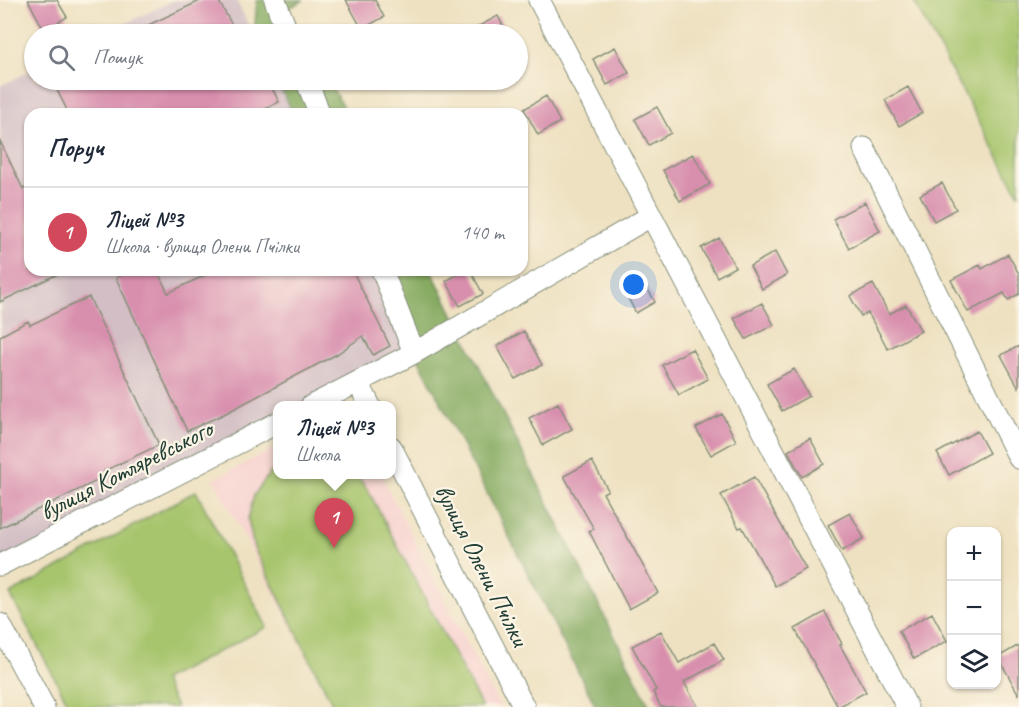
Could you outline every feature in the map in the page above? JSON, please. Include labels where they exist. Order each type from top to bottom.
[{"type":"street","points":[[275,0],[284,24]]},
{"type":"street","points":[[538,0],[907,707]]},
{"type":"street","points":[[310,90],[318,108]]},
{"type":"street","points":[[864,148],[1019,458]]},
{"type":"street","points":[[319,401],[414,353],[651,216]]},
{"type":"street","points":[[384,276],[414,353]]},
{"type":"street","points":[[358,382],[368,401]]},
{"type":"street","name":"вулиця Котляревського","points":[[0,565],[273,425]]},
{"type":"street","name":"вулиця Олени Пчілки","points":[[396,457],[524,707]]},
{"type":"street","points":[[0,624],[44,707]]},
{"type":"shaded area","points":[[174,0],[236,0],[248,24],[125,24]]},
{"type":"shaded area","points":[[24,74],[24,90],[281,90],[291,108],[24,108],[24,276],[376,276],[414,353],[319,401],[273,401],[273,425],[0,565],[0,86]]},
{"type":"shaded area","points":[[273,449],[273,479],[383,479],[500,707],[334,707],[214,479]]},
{"type":"green space","points":[[257,0],[304,0],[287,9],[296,24],[255,24]]},
{"type":"green space","points":[[913,0],[1019,0],[1019,195]]},
{"type":"green space","points":[[281,90],[334,90],[344,108],[291,108]]},
{"type":"green space","points":[[376,276],[434,276],[650,707],[596,707]]},
{"type":"green space","points":[[273,471],[273,479],[359,479],[368,490],[482,707],[334,707],[254,548],[248,519],[254,495]]},
{"type":"green space","points":[[196,491],[267,627],[163,680],[176,707],[70,707],[10,594]]},
{"type":"building","points":[[28,0],[57,0],[67,17],[55,24],[41,24]]},
{"type":"building","points":[[202,0],[218,0],[231,24],[150,24]]},
{"type":"building","points":[[346,0],[375,0],[384,17],[371,24],[359,24]]},
{"type":"building","points":[[498,16],[502,24],[483,24]]},
{"type":"building","points":[[615,47],[629,73],[607,85],[593,59]]},
{"type":"building","points":[[908,87],[922,113],[899,126],[885,100]]},
{"type":"building","points":[[57,90],[273,90],[279,102],[268,108],[66,108]]},
{"type":"building","points":[[546,96],[560,122],[538,135],[528,116],[528,108],[526,108]]},
{"type":"building","points":[[657,107],[671,133],[649,145],[635,119]]},
{"type":"building","points":[[0,141],[24,189],[24,276],[54,276],[0,302]]},
{"type":"building","points":[[693,154],[710,184],[680,201],[663,170]]},
{"type":"building","points":[[942,183],[956,209],[934,221],[920,195]]},
{"type":"building","points":[[865,202],[880,231],[849,248],[833,219]]},
{"type":"building","points":[[719,238],[735,267],[717,277],[701,248]]},
{"type":"building","points":[[775,252],[787,275],[762,289],[750,266]]},
{"type":"building","points":[[1008,254],[1019,274],[1019,294],[1008,300],[1004,293],[968,312],[951,280],[980,265],[982,269]]},
{"type":"building","points":[[120,276],[160,276],[168,293],[203,276],[355,276],[390,346],[373,355],[363,336],[337,354],[187,431],[116,278]]},
{"type":"building","points":[[455,276],[473,276],[483,294],[460,306],[446,281]]},
{"type":"building","points":[[873,284],[889,314],[906,305],[921,331],[888,349],[868,313],[861,316],[850,296]]},
{"type":"building","points":[[646,286],[655,302],[636,313],[627,296]]},
{"type":"building","points":[[89,297],[159,445],[104,471],[107,476],[0,528],[0,336],[28,321],[30,325]]},
{"type":"building","points":[[762,303],[774,325],[746,339],[734,318]]},
{"type":"building","points":[[524,331],[542,365],[515,379],[497,346]]},
{"type":"building","points":[[1019,346],[1019,388],[1001,355]]},
{"type":"building","points":[[692,349],[708,379],[679,395],[662,365]]},
{"type":"building","points":[[794,369],[809,396],[782,411],[767,384]]},
{"type":"building","points":[[558,403],[572,429],[543,445],[529,418]]},
{"type":"building","points":[[722,414],[736,441],[711,455],[696,428]]},
{"type":"building","points":[[977,431],[989,453],[949,475],[937,453]]},
{"type":"building","points":[[810,438],[824,464],[802,477],[788,451]]},
{"type":"building","points":[[592,461],[608,490],[603,493],[658,593],[629,609],[589,531],[594,529],[564,476]]},
{"type":"building","points":[[754,477],[806,569],[775,586],[721,495]]},
{"type":"building","points":[[850,513],[864,538],[842,551],[828,525]]},
{"type":"building","points":[[825,612],[866,692],[838,707],[795,629]]},
{"type":"building","points":[[932,613],[947,641],[914,659],[899,631]]},
{"type":"building","points":[[661,631],[679,663],[714,643],[724,660],[684,682],[698,707],[661,707],[653,692],[656,690],[632,646]]},
{"type":"building","points":[[1019,645],[1019,695],[1001,662],[1001,655]]},
{"type":"place","name":"Ліцей №3","points":[[334,548]]}]
